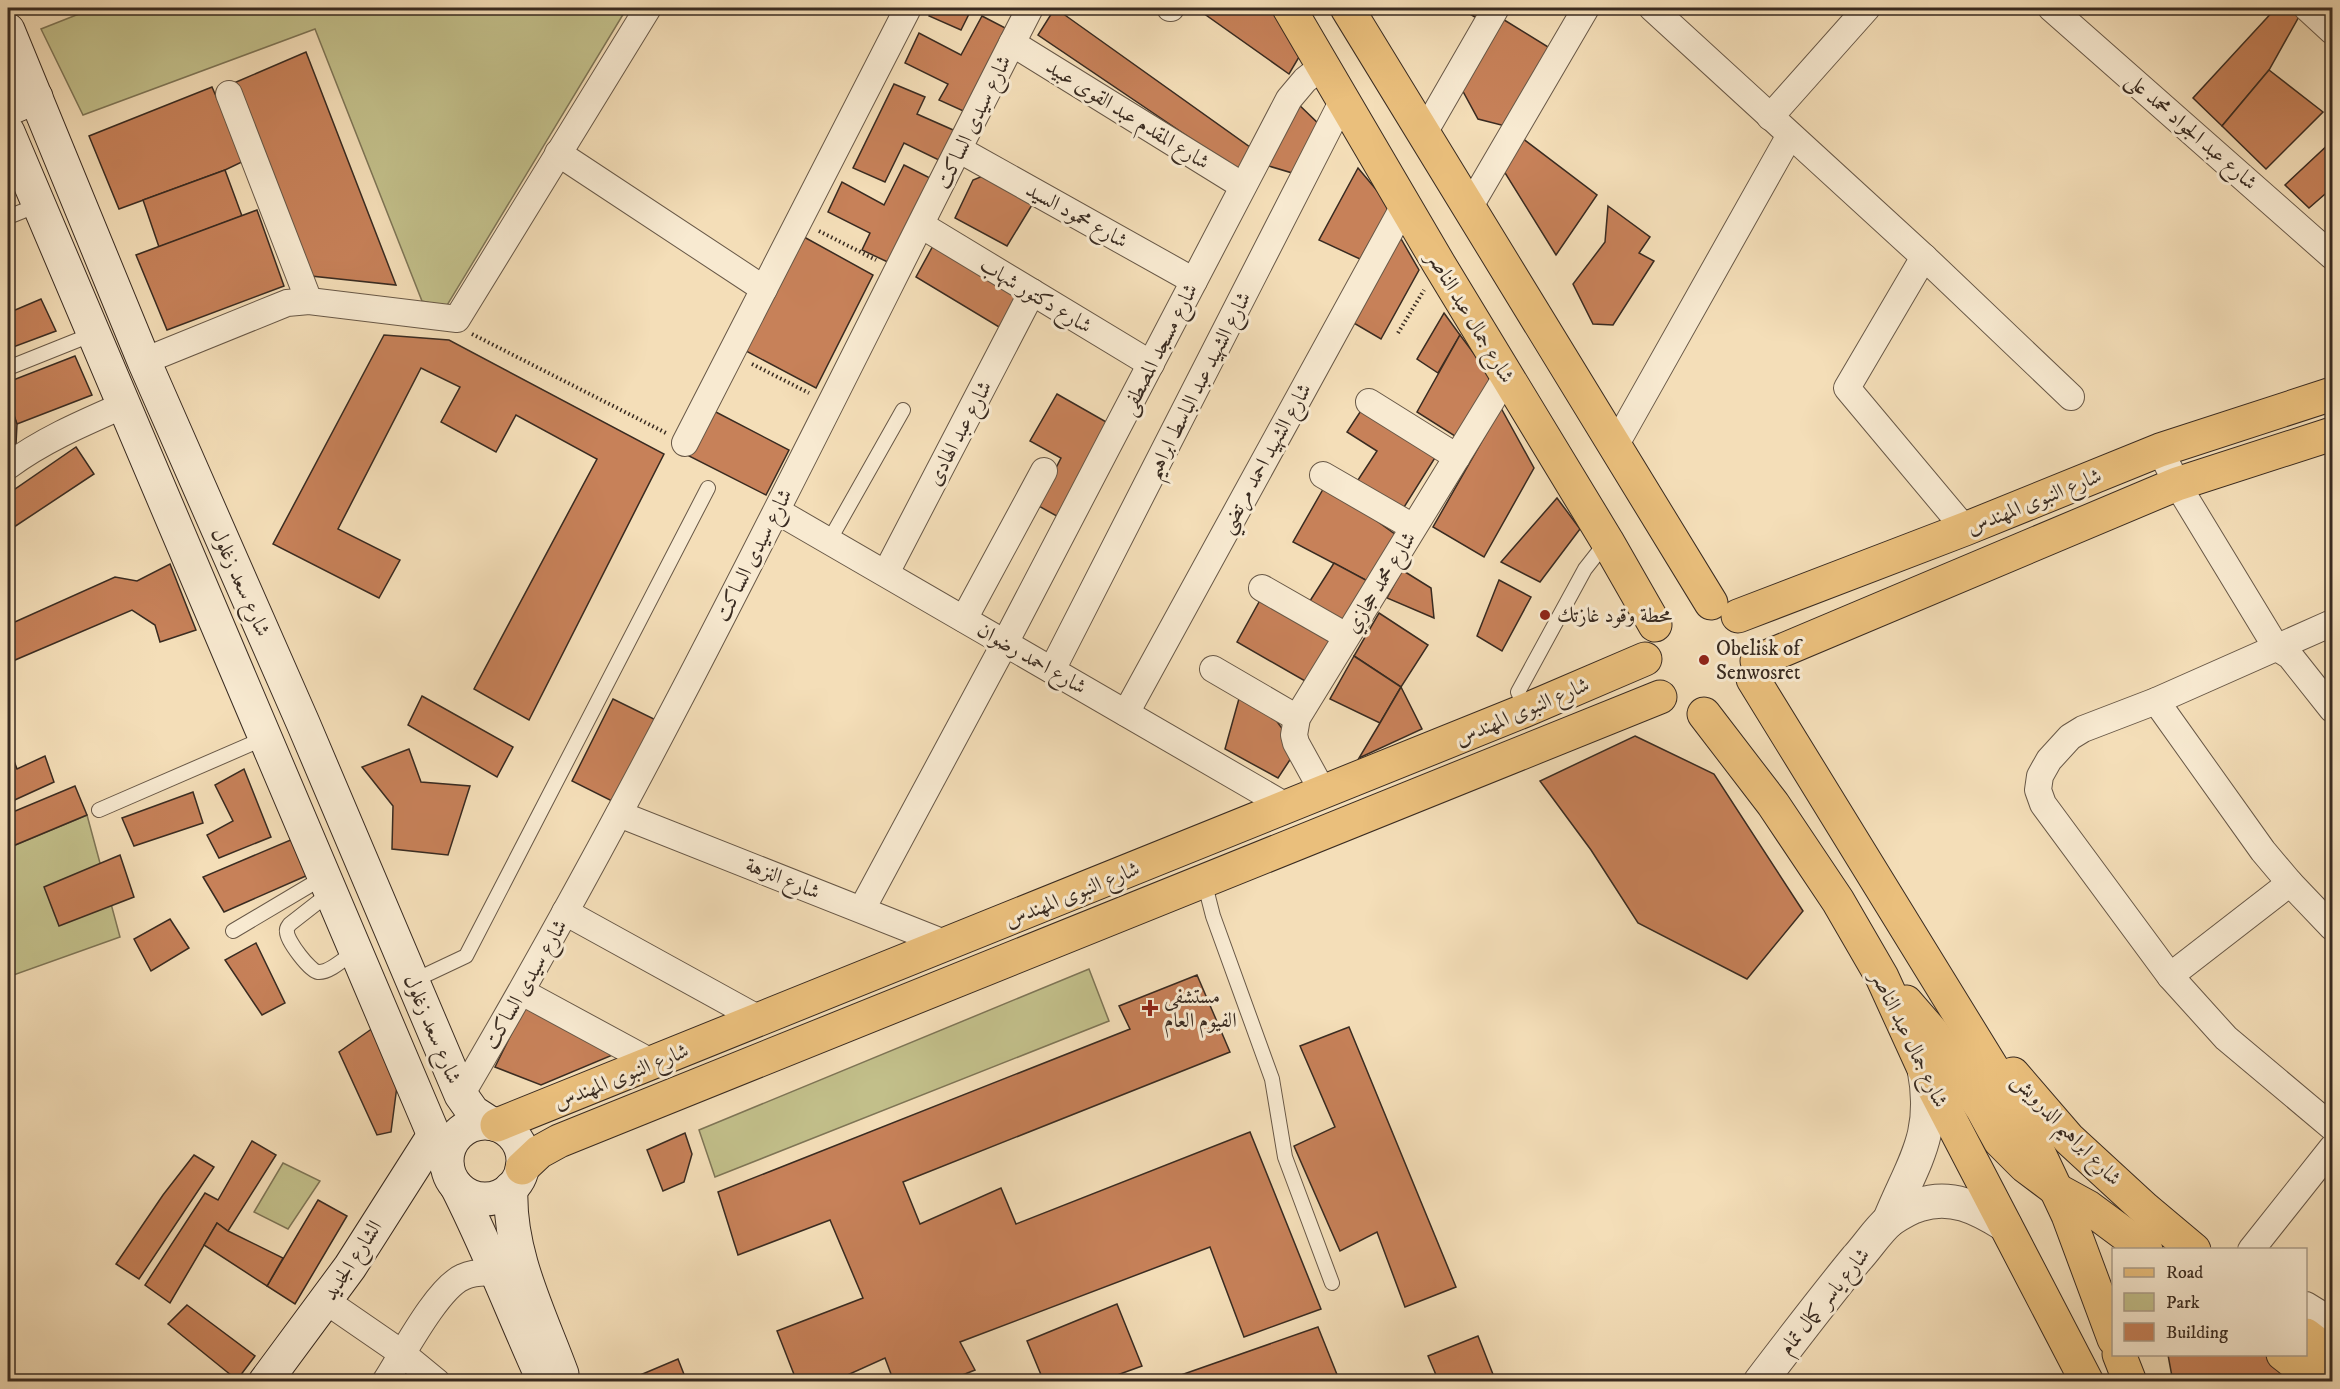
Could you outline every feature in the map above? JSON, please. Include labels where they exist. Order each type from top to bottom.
[{"type":"main road","name":"شارع جمال عبد الناصر","points":[[1289,8],[1506,377],[1607,541],[1655,626]]},
{"type":"main road","points":[[1354,11],[1424,133],[1615,446],[1725,609],[1752,637],[1755,670],[1874,878],[2020,1113],[2057,1190],[2112,1335]]},
{"type":"main road","name":"شارع سعد زغلول","points":[[8,30],[22,103],[144,361],[303,723],[461,1095],[473,1112],[493,1124]]},
{"type":"main road","name":"شارع سعد زغلول","points":[[8,132],[434,1136],[479,1230],[495,1274],[541,1376],[546,1382]]},
{"type":"main road","name":"شارع النبوى المهندس","points":[[1725,609],[1965,529],[2160,450],[2332,394]]},
{"type":"main road","name":"شارع النبوى المهندس","points":[[1755,670],[2176,484],[2332,434]]},
{"type":"main road","points":[[1725,609],[1695,602],[1680,606],[1666,614],[1655,626],[1647,641],[1645,659],[1652,686],[1660,697],[1680,711],[1704,714],[1719,711],[1733,704],[1745,693],[1755,670]]},
{"type":"main road","name":"شارع النبوى المهندس","points":[[493,1124],[654,1063],[1526,710],[1645,659]]},
{"type":"main road","name":"شارع النبوى المهندس","points":[[517,1178],[539,1152],[559,1141],[1660,697]]},
{"type":"main road","name":"شارع جمال عبد الناصر","points":[[1704,714],[1773,804],[1838,901],[1882,977],[1924,1069],[2087,1382]]},
{"type":"main road","points":[[265,738],[303,723]]},
{"type":"main road","points":[[1194,844],[1204,881]]},
{"type":"main road","points":[[1838,901],[1842,890],[1850,880],[1862,876],[1874,878]]},
{"type":"main road","name":"شارع ابراهيم الدرويش","points":[[1882,977],[1932,1032],[1983,1110],[2000,1141],[2025,1166],[2057,1190],[2088,1207],[2143,1248]]},
{"type":"main road","name":"شارع ابراهيم الدرويش","points":[[1949,999],[2070,1139],[2144,1208],[2192,1248]]},
{"type":"main road","points":[[755,1022],[764,1058]]},
{"type":"main road","points":[[705,1042],[718,1076]]},
{"type":"main road","name":"شارع ياسر كمال تمام","points":[[1760,1382],[1840,1279],[1889,1221],[1920,1152],[1926,1132],[1929,1111],[1924,1069]]},
{"type":"main road","points":[[517,1178],[501,1195],[478,1198],[466,1194],[452,1177],[450,1147],[462,1131],[480,1123],[493,1124],[514,1137],[523,1157],[517,1178],[511,1219],[516,1249],[565,1382]]},
{"type":"main road","name":"الشارع الجديد","points":[[274,1374],[326,1300],[434,1136]]},
{"type":"main road","name":"شارع ياسر كمال تمام","points":[[1889,1221],[1920,1205],[1938,1201],[1956,1202],[1974,1207],[2005,1226]]},
{"type":"main road","points":[[2307,1336],[2332,1355]]},
{"type":"main road","points":[[2120,1356],[2130,1382]]},
{"type":"main road","points":[[2286,1356],[2319,1382]]},
{"type":"street","points":[[144,361],[287,303],[309,301],[457,319],[648,8]]},
{"type":"street","points":[[685,443],[908,8]]},
{"type":"street","name":"شارع سيدى الساكت","points":[[461,1095],[522,992],[619,814],[832,404],[1030,8]]},
{"type":"street","points":[[1424,133],[1496,8]]},
{"type":"street","points":[[1469,208],[1586,8]]},
{"type":"street","points":[[1652,8],[1924,257],[2072,397]]},
{"type":"street","points":[[1770,117],[1867,8]]},
{"type":"street","name":"شارع عبد الجواد محمد على","points":[[2051,8],[2329,247]]},
{"type":"street","points":[[2307,8],[2332,31]]},
{"type":"street","name":"شارع المقدم عبد القوى عبيد","points":[[1012,43],[1243,186]]},
{"type":"street","name":"شارع مسجد المصطفى","points":[[862,909],[1005,643],[1288,99],[1305,80],[1324,65]]},
{"type":"street","points":[[229,94],[309,301]]},
{"type":"street","name":"شارع الشهيد عبد الباسط ابراهيم","points":[[1052,670],[1343,100]]},
{"type":"street","points":[[1615,446],[1790,135]]},
{"type":"street","name":"شارع محمود السيد","points":[[960,150],[1194,281]]},
{"type":"street","points":[[558,153],[764,289]]},
{"type":"street","name":"شارع الشهيد احمد مرتضي","points":[[1126,713],[1405,204]]},
{"type":"street","name":"شارع دكتور شهاب","points":[[921,225],[1151,364]]},
{"type":"street","points":[[1924,257],[1847,388],[1965,529]]},
{"type":"street","name":"شارع عبد الهادى","points":[[886,573],[1032,292]]},
{"type":"street","name":"شارع محمد حجازي","points":[[1297,718],[1506,377]]},
{"type":"street","points":[[1368,402],[1457,457]]},
{"type":"street","points":[[8,466],[60,434],[124,405]]},
{"type":"street","points":[[2160,450],[2176,484],[2276,647],[2290,656],[2332,709]]},
{"type":"street","points":[[964,619],[1044,471]]},
{"type":"street","points":[[1323,475],[1413,527]]},
{"type":"street","name":"شارع احمد رضوان","points":[[777,511],[1286,806]]},
{"type":"street","points":[[1262,588],[1346,636]]},
{"type":"street","points":[[2332,623],[2156,701],[2083,729],[2070,737],[2049,760],[2040,776],[2038,790],[2043,804],[2170,976],[2226,1038],[2332,1127]]},
{"type":"street","points":[[1213,669],[1297,718],[1294,735],[1296,743],[1323,792]]},
{"type":"street","points":[[2156,701],[2264,851],[2290,883],[2332,927]]},
{"type":"street","name":"شارع النزهة","points":[[619,814],[947,944]]},
{"type":"street","points":[[2170,976],[2290,883]]},
{"type":"street","points":[[565,912],[755,1022]]},
{"type":"street","points":[[522,992],[654,1063]]},
{"type":"street","points":[[2253,1248],[2332,1148]]},
{"type":"street","points":[[404,1182],[417,1171],[426,1168],[444,1172],[452,1177]]},
{"type":"street","points":[[386,1382],[447,1288],[462,1277],[472,1274],[495,1274]]},
{"type":"street","points":[[326,1300],[403,1354],[437,1382]]},
{"type":"street","points":[[2307,1306],[2332,1321]]},
{"type":"lane","points":[[8,217],[38,205]]},
{"type":"lane","points":[[8,368],[93,334]]},
{"type":"lane","points":[[829,541],[903,410]]},
{"type":"lane","points":[[413,981],[466,956],[708,488]]},
{"type":"lane","points":[[1526,710],[1518,692],[1585,569],[1607,541]]},
{"type":"lane","points":[[99,810],[265,738]]},
{"type":"lane","points":[[1204,881],[1213,916],[1272,1078],[1285,1158],[1332,1283]]},
{"type":"lane","points":[[233,931],[328,884]]},
{"type":"lane","points":[[328,884],[290,924],[286,930],[288,936],[308,968],[317,972],[326,971],[356,951]]},
{"type":"path","points":[[799,221],[898,272]]},
{"type":"path","points":[[1398,333],[1439,264]]},
{"type":"path","points":[[457,319],[466,331],[685,443]]},
{"type":"path","points":[[731,354],[832,404]]},
{"type":"green space","points":[[94,8],[627,8],[446,307],[422,301],[315,29],[83,115],[41,29]]},
{"type":"green space","points":[[87,815],[120,937],[8,977],[8,848]]},
{"type":"green space","points":[[1089,969],[1109,1021],[715,1177],[699,1130]]},
{"type":"green space","points":[[283,1163],[320,1181],[288,1229],[254,1212]]},
{"type":"building","points":[[933,8],[972,8],[961,30],[929,16]]},
{"type":"building","points":[[1055,8],[1254,150],[1239,171],[1038,35]]},
{"type":"building","points":[[1196,8],[1275,8],[1302,52],[1289,74]]},
{"type":"building","points":[[1460,8],[1484,8],[1478,19]]},
{"type":"building","points":[[2276,8],[2297,8],[2301,13],[2269,70],[2222,126],[2193,98]]},
{"type":"building","points":[[982,16],[1013,32],[970,114],[939,100],[948,84],[905,63],[919,33],[961,55]]},
{"type":"building","points":[[1501,18],[1553,50],[1505,126],[1478,119],[1459,84]]},
{"type":"building","points":[[306,52],[396,285],[311,276],[234,83]]},
{"type":"building","points":[[2269,70],[2323,112],[2266,169],[2222,126]]},
{"type":"building","points":[[894,84],[925,97],[917,114],[960,133],[947,164],[904,143],[885,182],[853,168]]},
{"type":"building","points":[[212,87],[244,161],[119,209],[89,136]]},
{"type":"building","points":[[1294,100],[1324,129],[1299,175],[1262,164]]},
{"type":"building","points":[[1518,135],[1597,195],[1556,255],[1502,168]]},
{"type":"building","points":[[2332,141],[2332,188],[2309,208],[2285,185]]},
{"type":"building","points":[[904,165],[936,181],[892,264],[862,250],[870,233],[828,212],[842,182],[884,205]]},
{"type":"building","points":[[1358,168],[1390,206],[1360,259],[1319,240]]},
{"type":"building","points":[[225,170],[242,216],[159,247],[143,200]]},
{"type":"building","points":[[990,173],[1035,200],[1007,246],[955,218],[973,180]]},
{"type":"building","points":[[1608,206],[1650,237],[1639,253],[1654,261],[1613,325],[1593,324],[1573,284],[1605,242]]},
{"type":"building","points":[[257,210],[284,286],[167,330],[136,255]]},
{"type":"building","points":[[804,237],[873,275],[816,388],[746,351]]},
{"type":"building","points":[[1400,237],[1419,270],[1381,339],[1352,322]]},
{"type":"building","points":[[934,244],[1020,294],[999,327],[916,277]]},
{"type":"building","points":[[8,270],[13,285],[8,288]]},
{"type":"building","points":[[41,299],[56,331],[8,349],[8,313]]},
{"type":"building","points":[[1444,313],[1460,335],[1438,373],[1417,359]]},
{"type":"building","points":[[384,335],[449,340],[664,454],[529,720],[474,689],[597,459],[516,415],[496,452],[441,422],[460,387],[421,368],[338,529],[400,560],[379,598],[273,544]]},
{"type":"building","points":[[1460,335],[1493,379],[1458,438],[1417,412]]},
{"type":"building","points":[[75,356],[92,395],[17,424],[8,398],[8,382]]},
{"type":"building","points":[[1057,394],[1115,427],[1062,519],[1037,505],[1061,458],[1030,441]]},
{"type":"building","points":[[8,400],[17,424],[16,444],[8,448]]},
{"type":"building","points":[[1364,406],[1438,453],[1401,512],[1356,483],[1377,451],[1347,432]]},
{"type":"building","points":[[1501,408],[1534,468],[1484,557],[1433,527]]},
{"type":"building","points":[[712,410],[789,450],[766,495],[689,456]]},
{"type":"building","points":[[76,447],[94,474],[8,531],[8,494]]},
{"type":"building","points":[[1326,484],[1403,540],[1375,585],[1293,542]]},
{"type":"building","points":[[1557,498],[1580,529],[1540,582],[1501,562]]},
{"type":"building","points":[[1334,563],[1375,585],[1348,626],[1308,604]]},
{"type":"building","points":[[170,564],[196,630],[160,642],[155,625],[132,610],[8,663],[8,625],[115,577],[137,581]]},
{"type":"building","points":[[1402,570],[1431,588],[1434,618],[1387,598]]},
{"type":"building","points":[[1499,580],[1531,597],[1502,651],[1477,636]]},
{"type":"building","points":[[1264,593],[1341,637],[1312,685],[1237,642]]},
{"type":"building","points":[[1379,613],[1428,645],[1401,687],[1354,656]]},
{"type":"building","points":[[1354,656],[1401,687],[1380,723],[1330,699]]},
{"type":"building","points":[[1401,687],[1422,729],[1359,758],[1380,723]]},
{"type":"building","points":[[1240,695],[1267,708],[1297,749],[1278,778],[1225,749]]},
{"type":"building","points":[[422,696],[513,747],[497,777],[408,725]]},
{"type":"building","points":[[613,699],[658,721],[614,802],[572,781]]},
{"type":"building","points":[[1635,736],[1714,774],[1803,911],[1747,979],[1638,923],[1591,850],[1540,781]]},
{"type":"building","points":[[8,745],[17,769],[45,756],[54,782],[8,803]]},
{"type":"building","points":[[409,749],[421,782],[470,786],[448,855],[392,849],[393,806],[362,767]]},
{"type":"building","points":[[244,769],[271,837],[219,858],[207,835],[233,821],[215,785]]},
{"type":"building","points":[[75,786],[87,815],[8,848],[8,814]]},
{"type":"building","points":[[193,792],[203,823],[134,846],[122,818]]},
{"type":"building","points":[[293,839],[308,875],[224,912],[203,877]]},
{"type":"building","points":[[120,855],[134,897],[59,926],[44,887]]},
{"type":"building","points":[[170,919],[189,948],[151,971],[134,939]]},
{"type":"building","points":[[256,943],[285,1003],[262,1015],[225,960]]},
{"type":"building","points":[[1197,975],[1230,1052],[903,1182],[920,1224],[1001,1188],[1016,1224],[1250,1132],[1321,1309],[1244,1337],[1210,1247],[960,1342],[975,1370],[945,1382],[894,1382],[885,1358],[832,1382],[797,1382],[777,1331],[863,1298],[830,1220],[738,1255],[718,1192],[1130,1029],[1119,1006]]},
{"type":"building","points":[[525,1006],[615,1054],[541,1085],[495,1067]]},
{"type":"building","points":[[380,1023],[400,1063],[391,1132],[377,1135],[339,1052]]},
{"type":"building","points":[[1349,1027],[1456,1287],[1405,1307],[1377,1232],[1340,1251],[1294,1146],[1335,1127],[1300,1046]]},
{"type":"building","points":[[685,1133],[692,1154],[684,1182],[663,1191],[647,1150]]},
{"type":"building","points":[[252,1141],[276,1155],[228,1231],[217,1223],[170,1303],[145,1285],[205,1193],[218,1200]]},
{"type":"building","points":[[194,1155],[214,1167],[139,1279],[116,1264],[163,1195]]},
{"type":"building","points":[[318,1200],[347,1216],[295,1304],[267,1286]]},
{"type":"building","points":[[217,1223],[228,1231],[283,1258],[267,1286],[204,1245]]},
{"type":"building","points":[[1117,1304],[1142,1366],[1098,1382],[1044,1382],[1027,1341]]},
{"type":"building","points":[[187,1305],[255,1356],[237,1380],[168,1324]]},
{"type":"building","points":[[1318,1327],[1340,1382],[1161,1382]]},
{"type":"building","points":[[1478,1336],[1496,1382],[1439,1382],[1428,1356]]},
{"type":"building","points":[[2168,1356],[2267,1356],[2290,1382],[2173,1382]]},
{"type":"building","points":[[678,1359],[687,1382],[626,1381]]},
{"type":"place","name":"محطة وقود غازتك","points":[[1545,615]]},
{"type":"place","name":"Obelisk of Senwosret","points":[[1704,660]]},
{"type":"place","name":"مستشفى الفيوم العام","points":[[1150,1008]]}]
